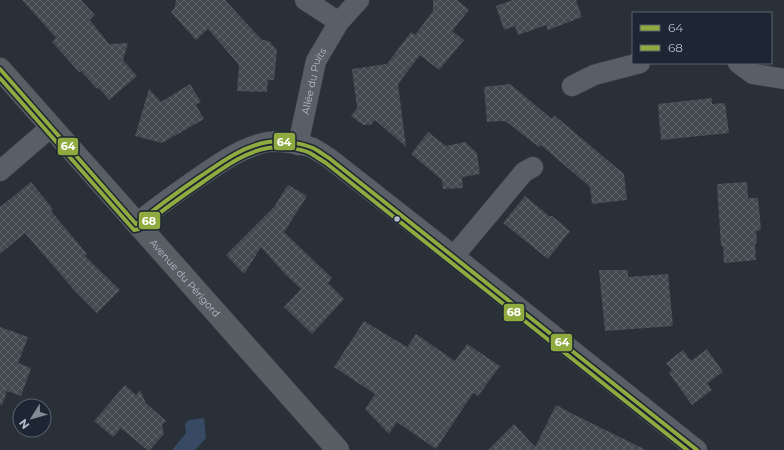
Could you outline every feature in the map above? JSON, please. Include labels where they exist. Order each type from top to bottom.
[{"type":"street","points":[[305,0],[338,22]]},
{"type":"street","name":"Allée du Puits","points":[[298,145],[316,61],[338,22],[359,0]]},
{"type":"street","points":[[572,86],[594,75],[636,64]]},
{"type":"street","points":[[739,64],[753,74],[784,79]]},
{"type":"street","name":"Avenue du Périgord","points":[[0,69],[338,450]]},
{"type":"street","points":[[0,171],[51,127]]},
{"type":"street","points":[[136,224],[167,199],[223,161],[240,152],[268,142],[280,142],[312,148],[329,158],[454,256],[697,450]]},
{"type":"street","points":[[454,256],[524,172],[533,167]]},
{"type":"water","points":[[204,418],[206,438],[195,450],[172,450],[186,433],[185,424],[189,420]]},
{"type":"building","points":[[22,0],[81,0],[95,15],[90,20],[109,44],[128,43],[123,60],[137,76],[109,100],[81,71],[79,72],[52,42],[56,38]]},
{"type":"building","points":[[176,0],[225,0],[262,40],[269,41],[277,50],[274,80],[268,80],[267,92],[237,91],[239,65],[208,29],[196,40],[171,12],[175,7]]},
{"type":"building","points":[[433,0],[457,0],[469,10],[452,31],[464,40],[439,70],[420,55],[398,84],[406,147],[375,120],[371,125],[363,125],[351,116],[357,108],[352,69],[387,64],[411,32],[415,35],[433,11]]},
{"type":"building","points":[[513,0],[576,0],[582,17],[548,30],[546,25],[518,35],[515,26],[504,30],[496,6]]},
{"type":"building","points":[[190,84],[201,102],[196,105],[204,119],[162,143],[135,136],[149,89],[161,102]]},
{"type":"building","points":[[510,84],[552,119],[554,115],[624,174],[627,200],[592,204],[590,187],[541,145],[539,147],[505,121],[487,122],[484,87]]},
{"type":"building","points":[[712,98],[712,104],[725,103],[729,133],[661,140],[658,104]]},
{"type":"building","points":[[428,132],[446,146],[465,142],[477,153],[480,174],[462,177],[463,188],[443,189],[442,180],[411,154]]},
{"type":"building","points":[[31,182],[53,209],[51,211],[87,254],[85,256],[120,290],[97,313],[74,290],[25,233],[0,254],[0,207]]},
{"type":"building","points":[[747,182],[748,198],[758,198],[761,230],[756,231],[756,260],[724,263],[723,246],[721,246],[717,184]]},
{"type":"building","points":[[288,185],[307,196],[284,232],[332,278],[328,283],[344,299],[312,334],[284,307],[301,289],[285,274],[261,247],[244,274],[226,255],[274,207]]},
{"type":"building","points":[[525,196],[570,231],[548,259],[503,223]]},
{"type":"building","points":[[599,270],[628,270],[628,277],[668,274],[673,326],[605,331]]},
{"type":"building","points":[[364,321],[407,347],[416,334],[455,361],[467,344],[500,366],[478,396],[473,393],[436,449],[397,422],[389,434],[365,409],[375,394],[334,367]]},
{"type":"building","points":[[0,327],[28,337],[18,363],[31,368],[21,396],[7,391],[2,405],[0,405]]},
{"type":"building","points":[[707,349],[723,372],[707,383],[712,390],[692,405],[669,373],[672,370],[666,363],[683,350],[691,361]]},
{"type":"building","points":[[125,385],[136,395],[140,390],[146,403],[166,421],[162,425],[164,434],[150,450],[147,450],[121,428],[113,437],[94,421]]},
{"type":"building","points":[[556,405],[646,450],[488,450],[514,424],[535,447]]},
{"type":"transit line","name":"64","points":[[0,69],[136,224]]},
{"type":"transit line","name":"68","points":[[0,78],[134,230],[139,229],[226,166],[251,153],[278,147],[306,151],[310,153],[326,163],[687,450]]},
{"type":"transit line","name":"64","points":[[136,224],[214,167],[249,147],[279,141],[297,143],[313,148],[329,158],[697,450]]}]
